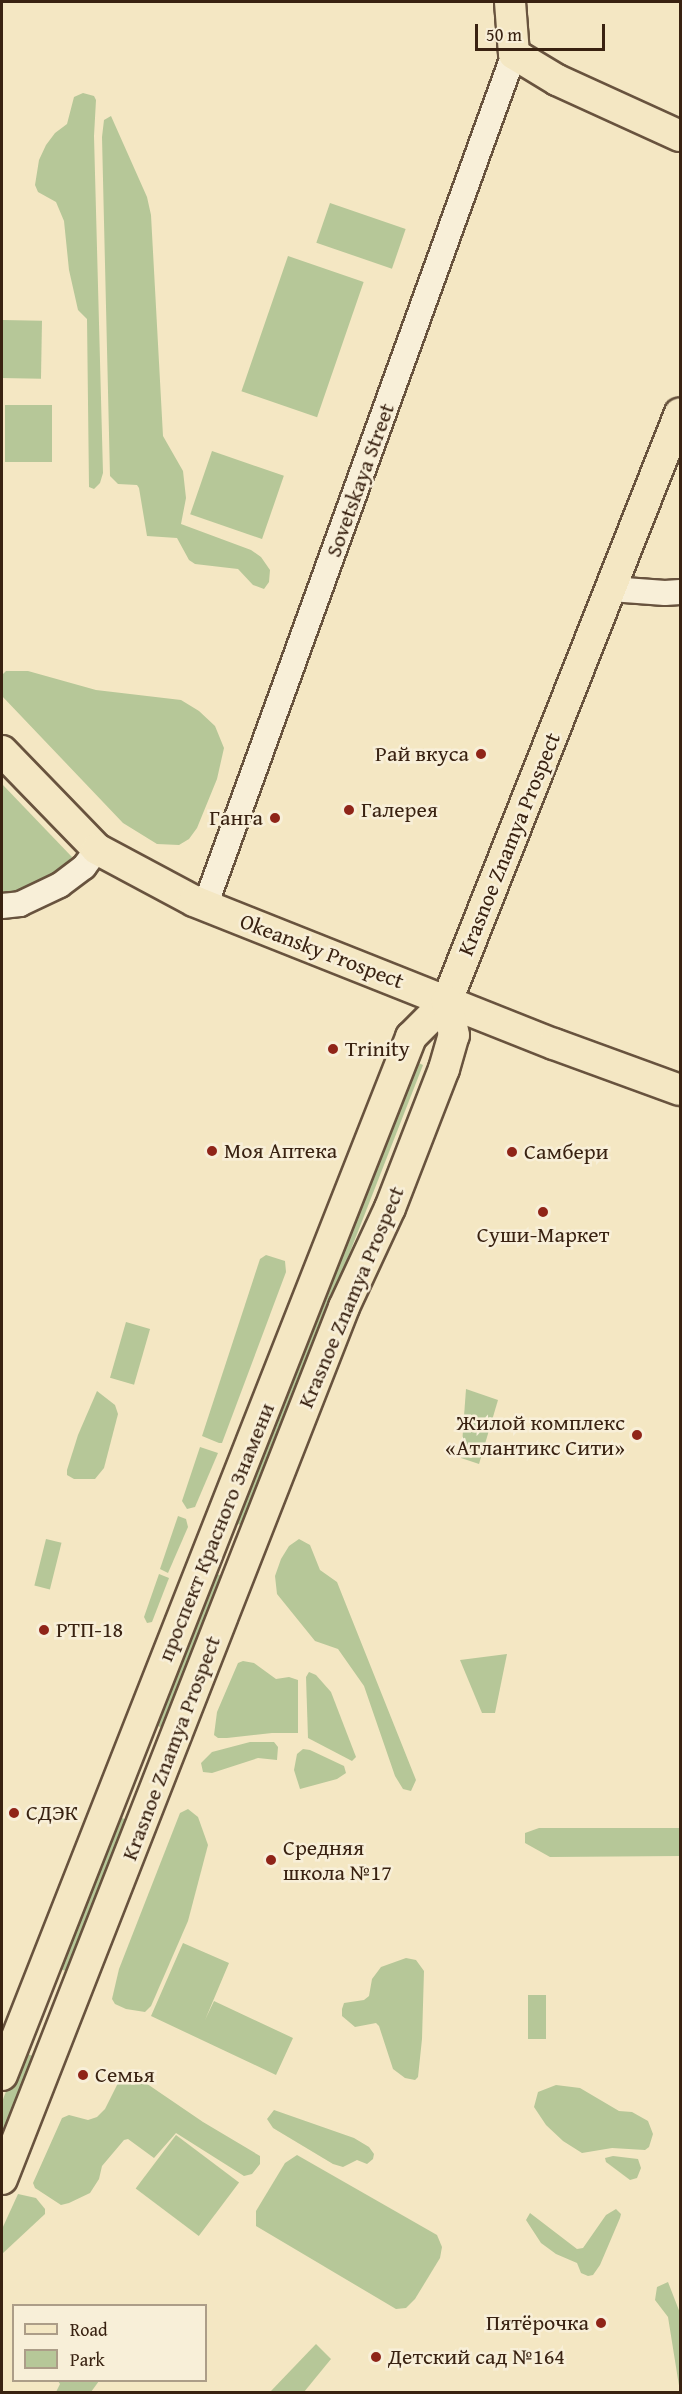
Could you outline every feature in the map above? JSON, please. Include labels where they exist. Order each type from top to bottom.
[{"type":"main road","points":[[510,2],[515,38],[514,54],[557,80],[681,136]]},
{"type":"main road","name":"Krasnoe Znamya Prospect","points":[[2,2180],[344,1307],[390,1208],[444,1069],[454,1035],[447,1001],[681,413]]},
{"type":"main road","name":"Okeansky Prospect","points":[[2,751],[97,849],[205,906],[681,1090]]},
{"type":"main road","name":"проспект Красного Знамени","points":[[2,2075],[411,1037],[447,1001]]},
{"type":"street","name":"Sovetskaya Street","points":[[205,906],[514,54]]},
{"type":"street","points":[[611,589],[681,592]]},
{"type":"street","points":[[2,906],[20,904],[60,885],[84,867],[97,849]]},
{"type":"green space","points":[[83,93],[94,96],[96,100],[94,136],[103,473],[100,483],[94,489],[89,487],[87,319],[78,310],[69,270],[64,221],[56,202],[38,192],[35,185],[39,160],[46,145],[55,133],[67,124],[74,97]]},
{"type":"green space","points":[[111,116],[147,197],[151,215],[163,436],[183,471],[186,498],[181,524],[251,550],[261,557],[270,570],[269,582],[264,589],[253,585],[238,569],[195,564],[189,560],[177,538],[147,536],[139,488],[137,485],[118,484],[110,476],[102,137],[104,120]]},
{"type":"green space","points":[[330,203],[406,229],[392,269],[316,243]]},
{"type":"green space","points":[[288,256],[364,282],[317,417],[241,391]]},
{"type":"green space","points":[[2,320],[42,321],[41,379],[2,378]]},
{"type":"green space","points":[[5,405],[52,405],[52,462],[5,462]]},
{"type":"green space","points":[[212,451],[284,476],[262,539],[190,514]]},
{"type":"green space","points":[[6,671],[28,671],[96,690],[181,700],[199,711],[215,726],[224,748],[217,779],[197,828],[189,839],[179,845],[157,844],[123,823],[2,696],[2,675]]},
{"type":"green space","points":[[2,784],[72,857],[58,872],[19,894],[2,896]]},
{"type":"green space","points":[[412,1060],[423,1065],[243,1526],[228,1520]]},
{"type":"green space","points":[[266,1255],[285,1261],[286,1272],[222,1443],[219,1443],[202,1436],[260,1259]]},
{"type":"green space","points":[[126,1322],[150,1329],[134,1385],[110,1378]]},
{"type":"green space","points":[[466,1389],[498,1400],[479,1464],[461,1458]]},
{"type":"green space","points":[[97,1391],[115,1405],[118,1414],[104,1468],[95,1479],[74,1479],[67,1475],[67,1470],[78,1435]]},
{"type":"green space","points":[[200,1447],[218,1453],[195,1507],[187,1509],[182,1501]]},
{"type":"green space","points":[[178,1516],[186,1519],[188,1527],[168,1573],[160,1569]]},
{"type":"green space","points":[[46,1539],[62,1543],[50,1589],[34,1586]]},
{"type":"green space","points":[[299,1539],[310,1545],[320,1570],[337,1582],[416,1780],[411,1791],[403,1789],[395,1776],[364,1686],[338,1649],[315,1641],[277,1594],[275,1576],[281,1559],[289,1546]]},
{"type":"green space","points":[[209,1571],[225,1577],[166,1729],[151,1723]]},
{"type":"green space","points":[[159,1574],[169,1578],[152,1622],[147,1623],[144,1617]]},
{"type":"green space","points":[[507,1654],[495,1713],[482,1713],[460,1660]]},
{"type":"green space","points":[[243,1661],[254,1663],[276,1679],[289,1677],[298,1680],[298,1733],[272,1733],[227,1738],[218,1738],[214,1735],[217,1712],[238,1663]]},
{"type":"green space","points":[[309,1672],[316,1675],[331,1692],[356,1757],[352,1761],[308,1738],[306,1677]]},
{"type":"green space","points":[[250,1742],[274,1742],[278,1747],[277,1760],[258,1758],[212,1773],[203,1772],[201,1763],[212,1752]]},
{"type":"green space","points":[[303,1749],[344,1766],[346,1773],[337,1779],[300,1789],[294,1770],[297,1754]]},
{"type":"green space","points":[[188,1809],[198,1817],[208,1845],[188,1921],[151,2006],[145,2012],[126,2009],[115,2004],[112,1999],[119,1969],[180,1813]]},
{"type":"green space","points":[[117,1816],[132,1822],[71,1973],[56,1967]]},
{"type":"green space","points":[[539,1828],[680,1828],[680,1856],[550,1857],[525,1843],[525,1833]]},
{"type":"green space","points":[[183,1943],[229,1963],[205,2020],[214,2001],[293,2038],[276,2075],[151,2016]]},
{"type":"green space","points":[[406,1958],[416,1960],[424,1971],[422,2039],[418,2077],[415,2080],[405,2078],[393,2069],[376,2023],[355,2027],[342,2016],[344,2003],[364,2000],[369,1996],[372,1979],[381,1967]]},
{"type":"green space","points":[[528,1995],[546,1995],[546,2039],[528,2039]]},
{"type":"green space","points":[[21,2051],[37,2058],[2,2148],[2,2102]]},
{"type":"green space","points":[[122,2075],[137,2077],[203,2122],[260,2156],[260,2164],[252,2174],[244,2176],[176,2133],[154,2158],[128,2139],[124,2140],[102,2166],[99,2179],[90,2193],[69,2203],[61,2205],[35,2188],[33,2183],[62,2118],[69,2115],[88,2120],[97,2117],[105,2109]]},
{"type":"green space","points":[[556,2085],[580,2088],[619,2111],[632,2112],[648,2121],[653,2134],[649,2147],[645,2150],[612,2148],[582,2153],[563,2141],[546,2125],[534,2107],[538,2092]]},
{"type":"green space","points":[[274,2110],[354,2138],[369,2147],[374,2154],[373,2159],[367,2164],[357,2160],[343,2167],[333,2164],[273,2128],[267,2119]]},
{"type":"green space","points":[[176,2135],[239,2183],[199,2236],[136,2189]]},
{"type":"green space","points":[[297,2155],[437,2235],[442,2247],[440,2258],[415,2299],[406,2308],[396,2309],[256,2226],[256,2211],[285,2163]]},
{"type":"green space","points":[[613,2156],[638,2159],[641,2168],[637,2178],[630,2180],[606,2162],[605,2158]]},
{"type":"green space","points":[[18,2194],[36,2198],[45,2209],[45,2214],[2,2254],[2,2229]]},
{"type":"green space","points":[[616,2209],[621,2214],[620,2218],[600,2265],[593,2275],[588,2276],[581,2273],[577,2263],[556,2254],[541,2243],[526,2220],[530,2213],[577,2249],[583,2248],[606,2215]]},
{"type":"green space","points":[[668,2282],[680,2313],[680,2392],[668,2317],[655,2300],[657,2287]]},
{"type":"green space","points":[[316,2344],[331,2359],[304,2392],[270,2392]]},
{"type":"green space","points":[[59,2382],[98,2382],[91,2392],[56,2392],[60,2384]]},
{"type":"place","name":"Рай вкуса","points":[[481,754]]},
{"type":"place","name":"Галерея","points":[[349,810]]},
{"type":"place","name":"Ганга","points":[[275,818]]},
{"type":"place","name":"Trinity","points":[[333,1049]]},
{"type":"place","name":"Моя Аптека","points":[[212,1151]]},
{"type":"place","name":"Самбери","points":[[512,1152]]},
{"type":"place","name":"Суши-Маркет","points":[[543,1212]]},
{"type":"place","name":"Жилой комплекс «Атлантикс Сити»","points":[[637,1435]]},
{"type":"place","name":"РТП-18","points":[[44,1630]]},
{"type":"place","name":"СДЭК","points":[[14,1813]]},
{"type":"place","name":"Средняя школа №17","points":[[271,1860]]},
{"type":"place","name":"Семья","points":[[83,2075]]},
{"type":"place","name":"Пятёрочка","points":[[601,2323]]},
{"type":"place","name":"Детский сад №164","points":[[376,2357]]}]
